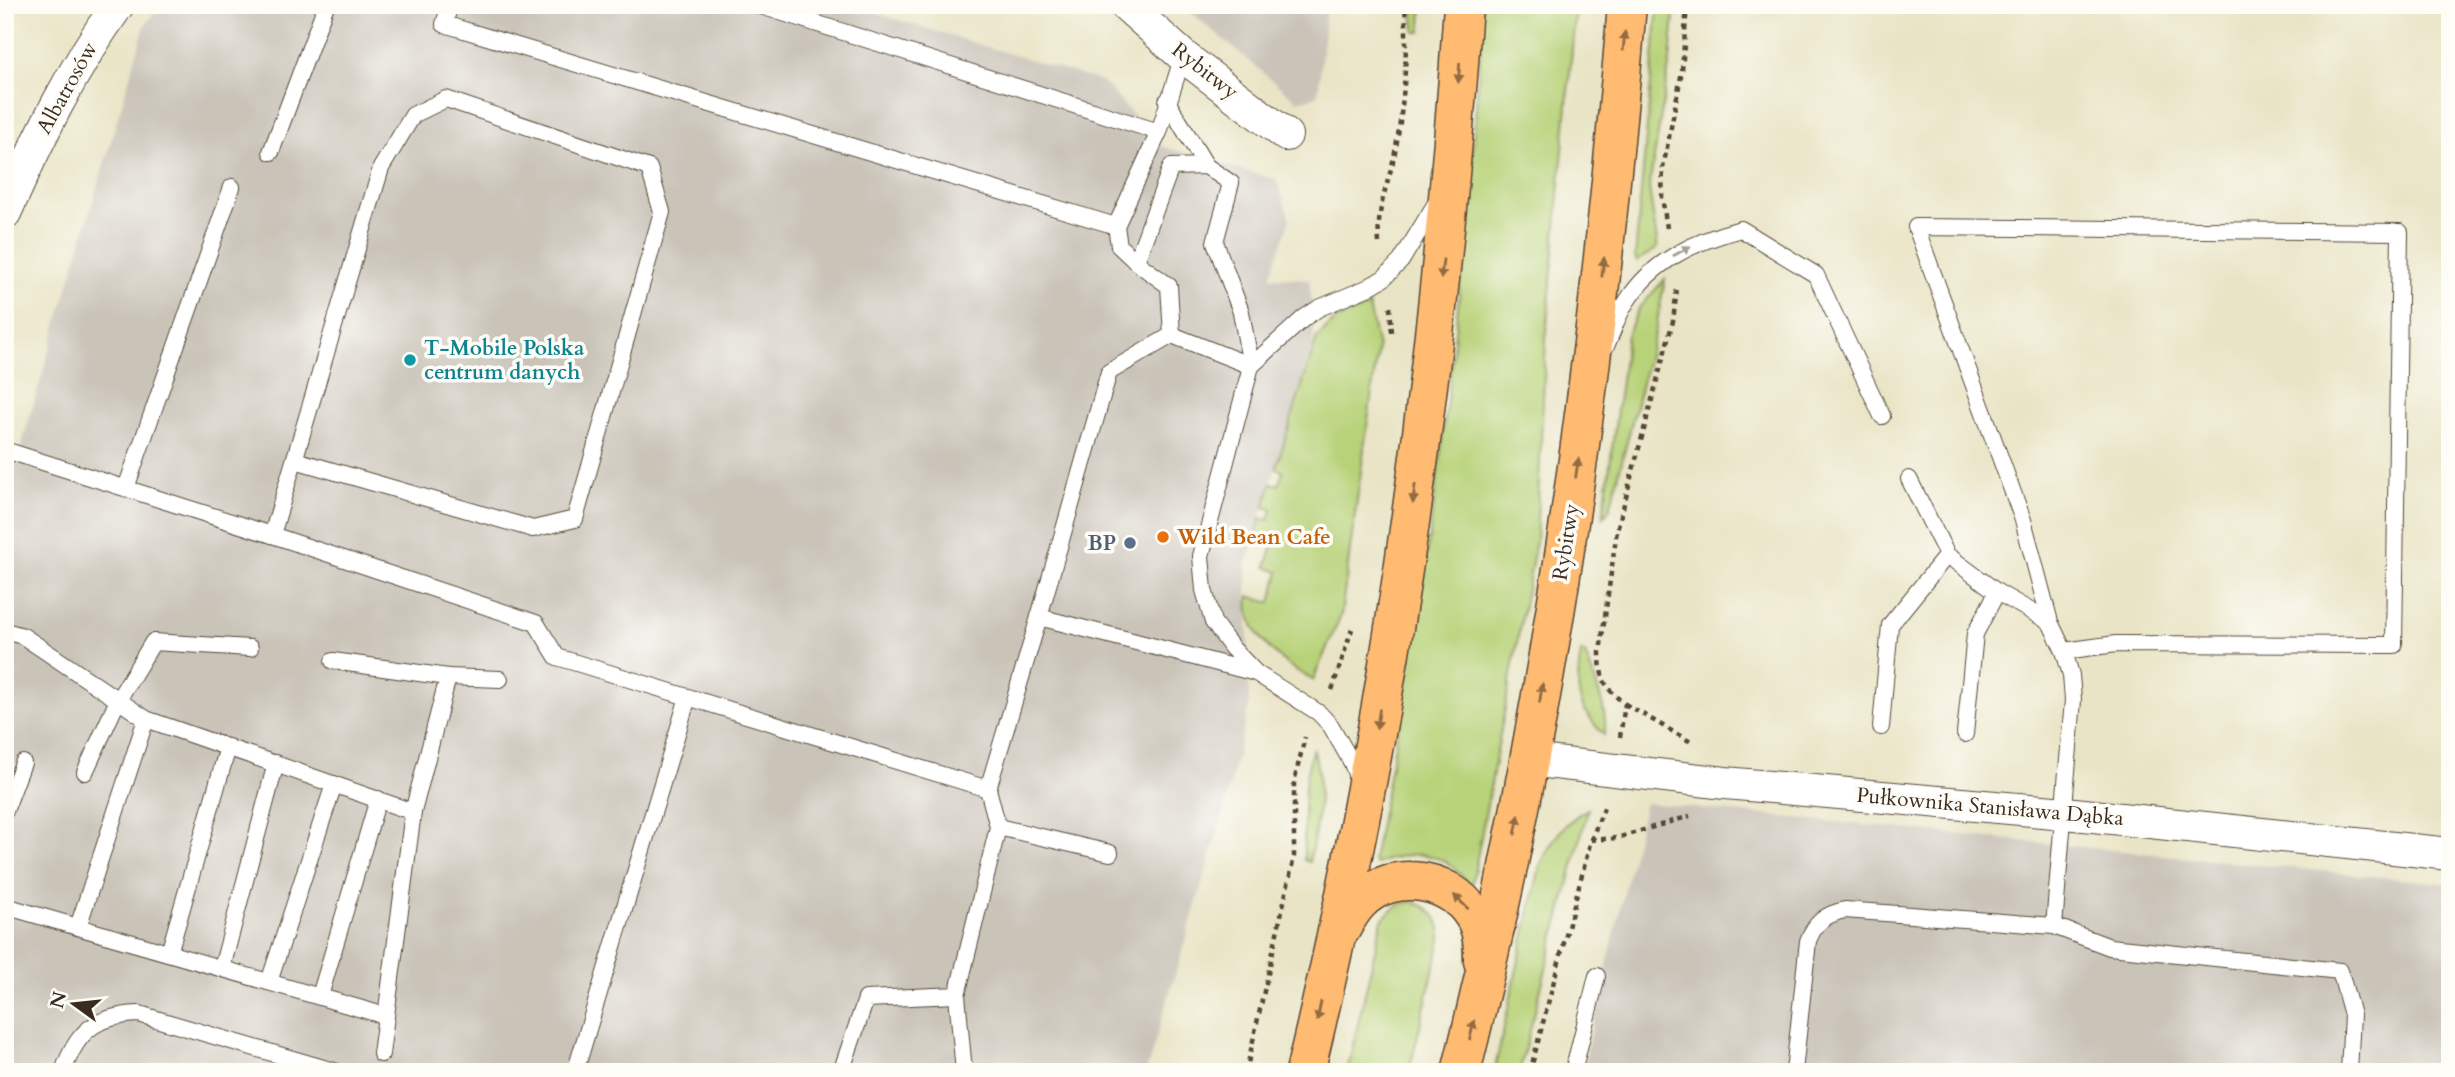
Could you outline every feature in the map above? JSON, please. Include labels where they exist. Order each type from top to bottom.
[{"type":"main road","points":[[1305,1072],[1364,805],[1411,518],[1438,305],[1451,176],[1463,5]]},
{"type":"main road","name":"Rybitwy","points":[[1461,1072],[1482,988],[1530,760],[1573,496],[1608,225],[1627,5]]},
{"type":"main road","points":[[1332,950],[1349,915],[1358,902],[1370,893],[1401,881],[1433,884],[1461,901],[1477,923],[1483,950],[1482,988]]},
{"type":"street","name":"Albatrosów","points":[[5,213],[67,84],[118,5]]},
{"type":"street","name":"Rybitwy","points":[[1126,5],[1183,56],[1286,135]]},
{"type":"street","name":"Pułkownika Stanisława Dąbka","points":[[1530,760],[2450,854]]},
{"type":"lane","points":[[271,152],[326,5]]},
{"type":"lane","points":[[450,5],[444,24],[1116,226]]},
{"type":"lane","points":[[758,5],[1158,132]]},
{"type":"lane","points":[[1172,335],[1169,285],[1136,262],[1119,246],[1116,226],[1158,132],[1183,56]]},
{"type":"lane","points":[[272,535],[382,168],[413,116],[446,99],[649,168],[662,212],[575,519],[533,530],[295,460]]},
{"type":"lane","points":[[1167,101],[1206,166],[1231,183],[1215,242],[1241,312],[1251,366],[1201,556],[1204,590],[1213,622],[1232,648],[1256,673],[1319,713],[1331,726],[1352,763],[1364,805]]},
{"type":"lane","points":[[1136,262],[1171,167],[1206,166]]},
{"type":"lane","points":[[1251,366],[1319,308],[1367,288],[1392,271],[1411,246],[1451,176]]},
{"type":"lane","points":[[126,488],[232,187]]},
{"type":"lane","points":[[2054,926],[2073,700],[2071,675],[2064,651],[2050,622],[2023,520],[1916,227],[2400,232],[2394,645],[2116,644],[2064,651]]},
{"type":"lane","points":[[1589,384],[1626,302],[1650,273],[1690,246],[1741,229],[1815,275],[1882,416]]},
{"type":"lane","points":[[1172,335],[1251,366]]},
{"type":"lane","points":[[964,1072],[957,995],[999,827],[989,789],[1110,372],[1172,335]]},
{"type":"lane","points":[[5,450],[536,623],[557,657],[989,789]]},
{"type":"lane","points":[[1909,478],[1947,555],[1997,592],[2050,622]]},
{"type":"lane","points":[[1881,727],[1890,625],[1947,555]]},
{"type":"lane","points":[[1965,734],[1975,634],[1997,592]]},
{"type":"lane","points":[[1039,617],[1256,673]]},
{"type":"lane","points":[[5,631],[23,636],[146,719],[413,812]]},
{"type":"lane","points":[[85,772],[118,700],[153,642],[250,648]]},
{"type":"lane","points":[[333,661],[449,677],[500,679]]},
{"type":"lane","points":[[381,1054],[413,812],[449,677]]},
{"type":"lane","points":[[577,1066],[688,697]]},
{"type":"lane","points":[[78,927],[146,719]]},
{"type":"lane","points":[[169,953],[228,747]]},
{"type":"lane","points":[[5,811],[23,763]]},
{"type":"lane","points":[[222,968],[276,763]]},
{"type":"lane","points":[[269,982],[334,784]]},
{"type":"lane","points":[[320,996],[378,799]]},
{"type":"lane","points":[[999,827],[1110,853]]},
{"type":"lane","points":[[5,906],[386,1016]]},
{"type":"lane","points":[[1794,1072],[1808,941],[1818,922],[1826,916],[1845,910],[2054,926],[2110,947],[2340,971],[2352,1016],[2348,1072]]},
{"type":"lane","points":[[1573,1072],[1597,976]]},
{"type":"lane","points":[[841,1072],[866,999],[957,995]]},
{"type":"lane","points":[[63,1072],[76,1043],[93,1024],[115,1015],[138,1014],[296,1066],[337,1072]]},
{"type":"path","points":[[1379,247],[1379,213],[1399,130],[1407,31],[1405,5]]},
{"type":"path","points":[[1670,240],[1662,183],[1682,71],[1687,5]]},
{"type":"path","points":[[1677,277],[1673,321],[1616,530],[1600,670],[1604,681],[1625,704],[1693,744]]},
{"type":"path","points":[[1619,743],[1625,704]]},
{"type":"path","points":[[1246,1072],[1294,857],[1294,782],[1306,735]]},
{"type":"path","points":[[1591,840],[1617,838],[1699,813],[1745,784]]},
{"type":"path","points":[[1530,1072],[1591,840],[1605,804]]},
{"type":"shaded area","points":[[160,5],[849,5],[1103,82],[1161,146],[1277,180],[1290,220],[1270,277],[1310,279],[1314,340],[1247,563],[1249,706],[1222,818],[1146,1072],[5,1072],[5,501],[145,25]]},
{"type":"shaded area","points":[[1182,5],[1326,5],[1318,96],[1297,101]]},
{"type":"shaded area","points":[[1645,803],[2450,884],[2450,1072],[1582,1072]]},
{"type":"green space","points":[[1413,5],[1422,5],[1421,32],[1415,32]]},
{"type":"green space","points":[[1483,5],[1576,5],[1546,338],[1536,541],[1472,885],[1452,866],[1434,857],[1415,854],[1376,864],[1373,861],[1415,633],[1441,452],[1466,229]]},
{"type":"green space","points":[[1658,5],[1675,5],[1670,60],[1649,188],[1658,248],[1637,261],[1635,258]]},
{"type":"green space","points":[[1665,279],[1656,328],[1610,508],[1603,517],[1627,335],[1639,308]]},
{"type":"green space","points":[[1369,306],[1378,348],[1341,615],[1313,680],[1278,657],[1252,623],[1249,596],[1271,603],[1279,572],[1266,567],[1275,540],[1256,534],[1261,518],[1269,520],[1272,509],[1264,507],[1272,483],[1279,485],[1283,471],[1276,468],[1317,338],[1335,320]]},
{"type":"green space","points":[[1581,652],[1585,653],[1599,694],[1605,716],[1604,735],[1588,715],[1580,697],[1578,677]]},
{"type":"green space","points":[[1313,749],[1319,791],[1309,862],[1304,860],[1304,804],[1306,776]]},
{"type":"green space","points":[[1588,809],[1519,1072],[1494,1072],[1540,866],[1559,833]]},
{"type":"green space","points":[[1413,902],[1434,915],[1441,939],[1409,1072],[1347,1072],[1382,920],[1395,907]]},
{"type":"place","name":"T‑Mobile Polska centrum danych","points":[[410,360]]},
{"type":"place","name":"Wild Bean Cafe","points":[[1163,537]]},
{"type":"place","name":"BP","points":[[1130,543]]}]
